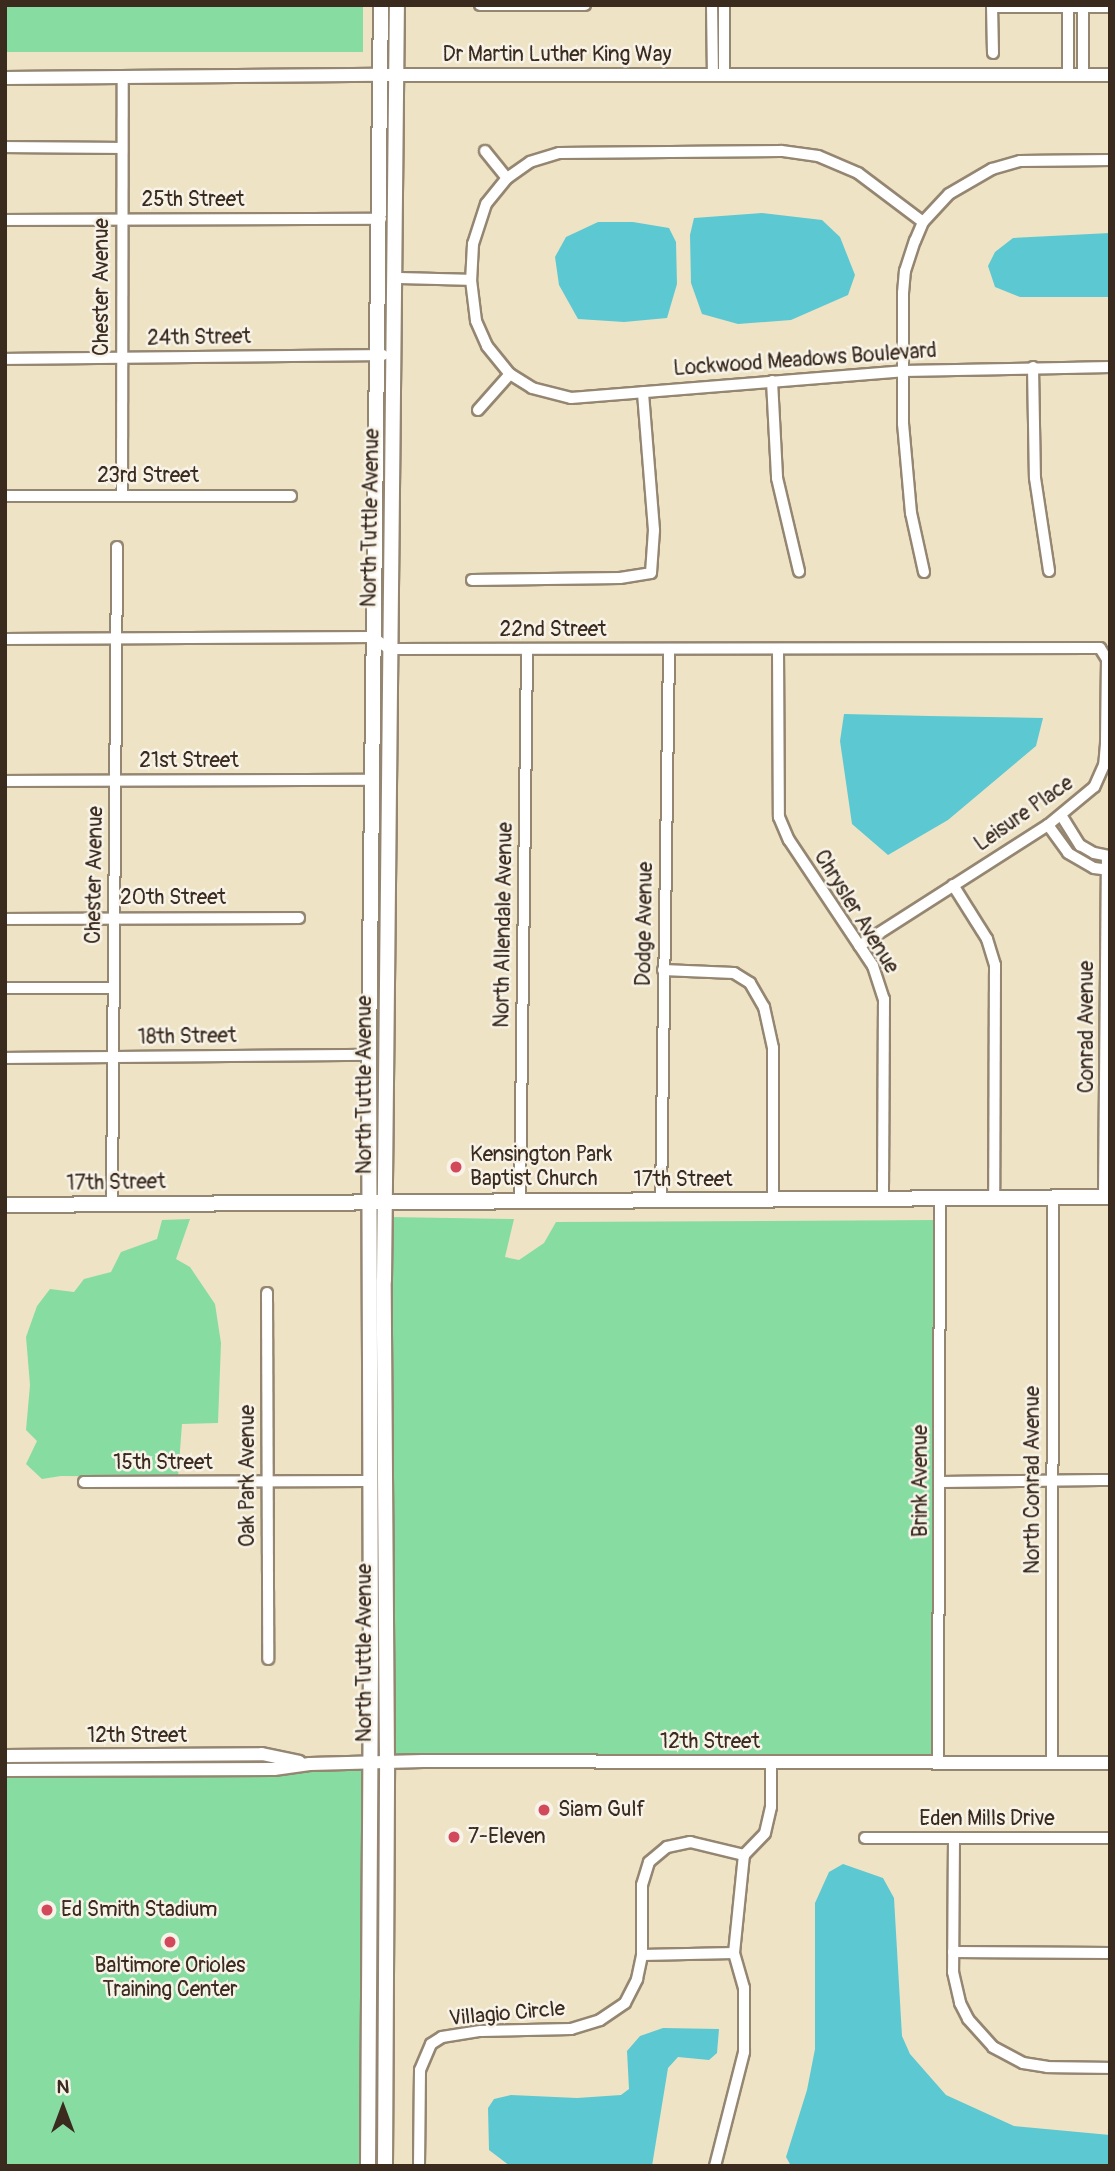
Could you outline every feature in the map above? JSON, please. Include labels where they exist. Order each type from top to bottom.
[{"type":"main road","name":"North Tuttle Avenue","points":[[381,5],[381,219],[386,356],[389,649],[385,1201],[385,2166]]},
{"type":"main road","name":"North Tuttle Avenue","points":[[368,2166],[369,1055],[373,637],[386,356],[395,278],[397,5]]},
{"type":"main road","name":"17th Street","points":[[5,1205],[1107,1197]]},
{"type":"main road","points":[[370,1910],[377,1926],[378,1979],[386,1991]]},
{"type":"street","points":[[480,5],[585,5]]},
{"type":"street","points":[[712,5],[719,74]]},
{"type":"street","points":[[719,74],[724,5]]},
{"type":"street","points":[[993,53],[992,6],[1110,7]]},
{"type":"street","points":[[1068,7],[1068,75]]},
{"type":"street","points":[[1083,7],[1083,75]]},
{"type":"street","name":"Dr Martin Luther King Way","points":[[5,78],[1110,75]]},
{"type":"street","name":"Chester Avenue","points":[[122,495],[123,78]]},
{"type":"street","points":[[5,147],[122,148]]},
{"type":"street","points":[[485,151],[508,178]]},
{"type":"street","points":[[478,410],[510,374],[495,358],[480,333],[473,308],[473,244],[480,219],[494,192],[530,162],[567,152],[796,152],[829,159],[858,173],[923,222]]},
{"type":"street","points":[[924,572],[906,470],[903,371],[905,271],[923,222],[956,188],[992,169],[1020,161],[1110,160]]},
{"type":"street","name":"25th Street","points":[[5,220],[381,219]]},
{"type":"street","points":[[395,278],[471,280]]},
{"type":"street","name":"24th Street","points":[[5,359],[386,356]]},
{"type":"street","points":[[1033,367],[1035,478],[1049,571]]},
{"type":"street","name":"Lockwood Meadows Boulevard","points":[[510,374],[532,388],[561,397],[903,371],[1110,367]]},
{"type":"street","points":[[772,381],[777,478],[799,571]]},
{"type":"street","points":[[472,580],[620,578],[651,573],[654,530],[643,392]]},
{"type":"street","name":"23rd Street","points":[[5,496],[291,496]]},
{"type":"street","name":"Chester Avenue","points":[[112,1204],[117,547]]},
{"type":"street","points":[[5,639],[373,637],[389,649]]},
{"type":"street","name":"22nd Street","points":[[389,649],[1095,646],[1104,652]]},
{"type":"street","name":"North Allendale Avenue","points":[[520,1202],[527,649]]},
{"type":"street","name":"Dodge Avenue","points":[[661,1201],[669,649]]},
{"type":"street","name":"Chrysler Avenue","points":[[778,649],[779,817],[789,840],[877,974],[884,999],[883,1200]]},
{"type":"street","name":"Leisure Place","points":[[859,946],[1048,825],[1089,793],[1104,765],[1107,659],[1104,652]]},
{"type":"street","name":"21st Street","points":[[5,781],[373,780]]},
{"type":"street","points":[[1061,816],[1080,845],[1108,856]]},
{"type":"street","points":[[1048,825],[1068,853],[1094,868],[1108,870]]},
{"type":"street","name":"Conrad Avenue","points":[[1107,1197],[1108,856]]},
{"type":"street","points":[[953,885],[987,939],[995,965],[994,1198]]},
{"type":"street","name":"20th Street","points":[[5,919],[299,918]]},
{"type":"street","points":[[663,970],[734,973],[750,984],[764,1007],[773,1048],[773,1200]]},
{"type":"street","points":[[5,988],[113,988]]},
{"type":"street","name":"18th Street","points":[[5,1058],[369,1055]]},
{"type":"street","name":"North Conrad Avenue","points":[[1052,1763],[1053,1198]]},
{"type":"street","name":"Brink Avenue","points":[[939,1762],[940,1199]]},
{"type":"street","name":"Oak Park Avenue","points":[[267,1293],[268,1659]]},
{"type":"street","points":[[940,1482],[1110,1480]]},
{"type":"street","name":"15th Street","points":[[85,1482],[368,1481]]},
{"type":"street","name":"12th Street","points":[[5,1756],[262,1754],[310,1764]]},
{"type":"street","points":[[715,2166],[744,2052],[744,1988],[734,1953],[744,1855],[765,1833],[771,1807],[771,1761]]},
{"type":"street","name":"12th Street","points":[[5,1770],[274,1769],[310,1764],[370,1762],[1110,1763]]},
{"type":"street","points":[[954,1838],[953,1972],[960,2003],[979,2035],[1015,2060],[1036,2066],[1110,2068]]},
{"type":"street","name":"Eden Mills Drive","points":[[865,1839],[1110,1838]]},
{"type":"street","name":"Villagio Circle","points":[[419,2166],[420,2070],[431,2044],[442,2037],[481,2031],[571,2029],[600,2020],[625,2003],[637,1979],[642,1955],[642,1885],[649,1862],[667,1847],[690,1842],[744,1855]]},
{"type":"street","points":[[953,1952],[1110,1953]]},
{"type":"street","points":[[642,1955],[734,1953]]},
{"type":"green space","points":[[5,5],[363,5],[363,52],[5,52]]},
{"type":"green space","points":[[390,1217],[514,1219],[505,1257],[519,1260],[544,1243],[556,1222],[936,1220],[934,1757],[391,1756]]},
{"type":"green space","points":[[190,1219],[176,1259],[190,1267],[215,1304],[221,1343],[218,1423],[182,1424],[178,1477],[61,1476],[42,1479],[26,1464],[37,1441],[26,1430],[30,1385],[26,1337],[37,1306],[50,1289],[74,1292],[84,1279],[111,1272],[121,1252],[157,1239],[162,1220]]},
{"type":"green space","points":[[363,1768],[363,2166],[5,2166],[5,1776],[274,1774]]},
{"type":"water","points":[[762,213],[822,220],[840,237],[855,275],[848,295],[791,320],[738,324],[702,314],[691,283],[690,235],[694,218]]},
{"type":"water","points":[[598,222],[633,222],[669,228],[676,242],[677,284],[667,318],[624,322],[578,319],[559,285],[555,257],[566,237]]},
{"type":"water","points":[[1110,233],[1110,297],[1020,297],[995,287],[988,266],[995,252],[1013,238]]},
{"type":"water","points":[[844,714],[1043,718],[1036,746],[948,820],[888,855],[852,824],[840,741]]},
{"type":"water","points":[[843,1864],[883,1878],[894,1898],[902,2036],[910,2054],[946,2095],[1014,2126],[1110,2135],[1110,2166],[791,2166],[786,2157],[807,2090],[815,2049],[815,1903],[829,1872]]},
{"type":"water","points":[[663,2028],[719,2029],[717,2053],[709,2060],[678,2057],[668,2068],[652,2166],[510,2166],[489,2150],[488,2108],[494,2099],[511,2095],[577,2098],[621,2095],[629,2089],[627,2051],[640,2036]]},
{"type":"place","name":"Kensington Park Baptist Church","points":[[456,1167]]},
{"type":"place","name":"Siam Gulf","points":[[544,1810]]},
{"type":"place","name":"7-Eleven","points":[[454,1837]]},
{"type":"place","name":"Ed Smith Stadium","points":[[47,1910]]},
{"type":"place","name":"Baltimore Orioles Training Center","points":[[170,1942]]}]
